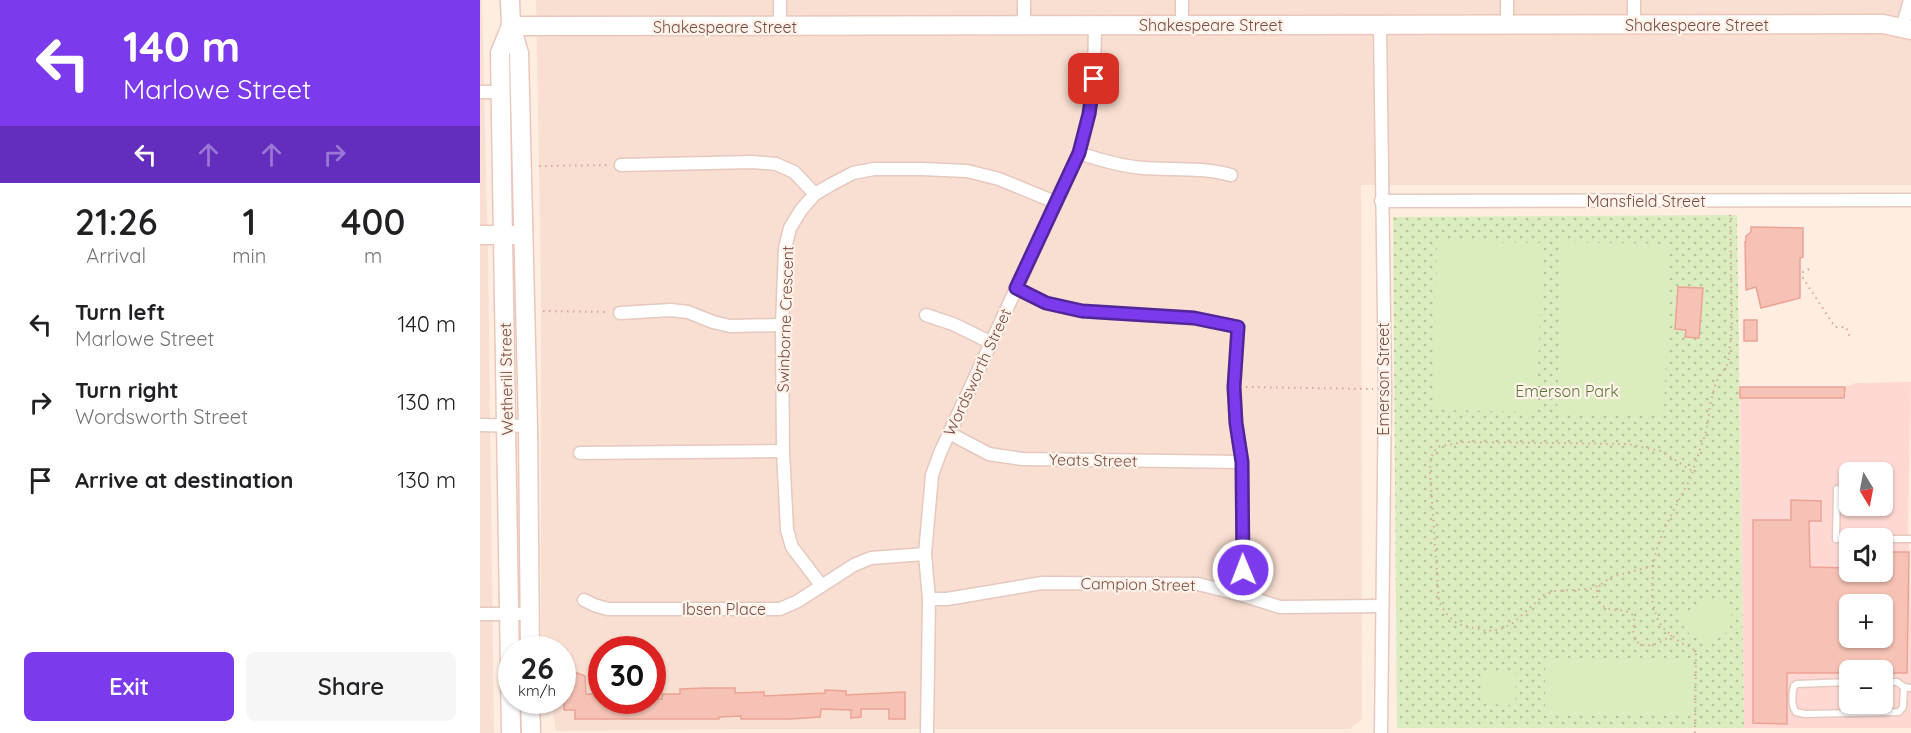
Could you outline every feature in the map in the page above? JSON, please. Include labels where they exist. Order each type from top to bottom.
[{"type":"street","name":"Wetherill Street","points":[[510,0],[511,27],[519,52],[528,426],[530,636]]},
{"type":"street","points":[[780,0],[780,27]]},
{"type":"street","points":[[1024,0],[1024,26]]},
{"type":"street","points":[[1182,0],[1182,25]]},
{"type":"street","points":[[1507,0],[1507,25]]},
{"type":"street","points":[[1634,0],[1634,25]]},
{"type":"street","points":[[1907,29],[1910,0]]},
{"type":"street","name":"Shakespeare Street","points":[[511,27],[1871,24],[1907,29]]},
{"type":"street","name":"Emerson Street","points":[[1380,25],[1385,389],[1381,733]]},
{"type":"street","name":"Wordsworth Street","points":[[927,733],[929,598],[925,554],[932,475],[990,342],[1079,153],[1089,114],[1094,79],[1095,26]]},
{"type":"street","name":"Wetherill Street","points":[[511,27],[500,53],[512,733]]},
{"type":"street","points":[[480,92],[501,92]]},
{"type":"street","points":[[1079,153],[1116,165],[1213,170],[1231,175]]},
{"type":"street","points":[[621,165],[752,162],[776,164],[794,172],[815,194]]},
{"type":"street","name":"Swinborne Crescent","points":[[821,585],[792,548],[787,530],[783,451],[782,325],[785,248],[790,228],[801,210],[815,194],[853,174],[874,169],[967,171],[999,179],[1055,202]]},
{"type":"street","name":"Mansfield Street","points":[[1381,201],[1911,200]]},
{"type":"street","points":[[480,236],[524,235]]},
{"type":"street","points":[[1016,288],[1046,303],[1082,311],[1194,318],[1238,327],[1234,387],[1236,423],[1242,462],[1242,595]]},
{"type":"street","points":[[620,313],[671,310],[688,312],[730,326],[782,325]]},
{"type":"street","points":[[926,315],[953,324],[990,342]]},
{"type":"street","points":[[480,426],[528,426]]},
{"type":"street","name":"Yeats Street","points":[[949,433],[989,454],[1022,459],[1242,462]]},
{"type":"street","points":[[580,453],[783,451]]},
{"type":"street","name":"Ibsen Place","points":[[584,600],[608,609],[780,609],[798,601],[854,565],[871,558],[925,554]]},
{"type":"street","name":"Campion Street","points":[[929,598],[947,599],[1042,583],[1198,584],[1280,607],[1381,606]]},
{"type":"street","points":[[480,614],[530,614]]},
{"type":"street","points":[[530,714],[531,733]]},
{"type":"lane","points":[[1837,489],[1836,539],[1839,539]]},
{"type":"lane","points":[[1893,539],[1911,539]]},
{"type":"lane","points":[[1839,682],[1797,684],[1793,691],[1793,708],[1796,712],[1805,714],[1839,713]]},
{"type":"lane","points":[[1893,682],[1908,688],[1903,707],[1899,712],[1893,712]]},
{"type":"path","points":[[539,166],[621,165]]},
{"type":"path","points":[[1695,733],[1696,652],[1663,628],[1658,618],[1652,600],[1653,566],[1656,548],[1690,479],[1707,429],[1716,382],[1728,364],[1732,327],[1730,201]]},
{"type":"path","points":[[1809,269],[1803,272],[1801,278],[1835,327],[1846,327],[1851,340]]},
{"type":"path","points":[[543,311],[620,313]]},
{"type":"path","points":[[1234,387],[1385,389]]},
{"type":"path","points":[[1653,566],[1611,577],[1590,589],[1555,591],[1544,596],[1513,623],[1499,630],[1486,631],[1458,624],[1448,616],[1439,602],[1430,472],[1431,457],[1437,447],[1463,442],[1628,444],[1661,451],[1692,471]]},
{"type":"path","points":[[1600,585],[1596,593],[1600,605],[1606,609],[1630,613],[1634,616],[1634,636],[1638,642],[1654,645],[1665,641],[1672,635]]},
{"type":"shaded area","points":[[480,0],[482,0],[488,257],[494,733],[480,733]]},
{"type":"shaded area","points":[[536,0],[1911,0],[1911,185],[1361,185],[1362,719],[1350,729],[556,731],[553,714],[576,714],[576,636],[541,636],[541,283]]},
{"type":"shaded area","points":[[1911,382],[1908,522],[1911,728],[1744,728],[1740,388],[1845,387],[1856,383]]},
{"type":"green space","name":"Emerson Park","points":[[1737,215],[1744,728],[1397,728],[1393,217]]},
{"type":"green space","points":[[1437,241],[1542,243],[1537,412],[1434,410]]},
{"type":"green space","points":[[1562,242],[1670,244],[1664,414],[1557,412]]},
{"type":"green space","points":[[1707,600],[1725,601],[1732,615],[1731,626],[1725,634],[1715,639],[1704,640],[1693,636],[1684,627],[1680,613],[1694,613]]},
{"type":"green space","points":[[1545,658],[1691,658],[1691,715],[1545,715]]},
{"type":"green space","points":[[1482,674],[1516,674],[1515,705],[1482,704]]},
{"type":"building","points":[[1751,227],[1803,228],[1800,298],[1761,308],[1756,287],[1746,290],[1745,242],[1746,236],[1751,232]]},
{"type":"building","points":[[1678,287],[1703,288],[1699,338],[1685,337],[1686,330],[1675,329]]},
{"type":"building","points":[[1744,320],[1757,320],[1757,341],[1744,341]]},
{"type":"building","points":[[1740,387],[1845,387],[1844,398],[1740,398]]},
{"type":"building","points":[[1791,500],[1821,501],[1821,521],[1809,521],[1810,567],[1839,568],[1839,582],[1893,582],[1893,552],[1909,552],[1907,673],[1893,673],[1893,660],[1839,660],[1839,673],[1787,673],[1787,724],[1753,723],[1753,520],[1791,520]]},
{"type":"building","points":[[576,673],[585,676],[588,714],[666,714],[666,694],[680,694],[680,689],[735,688],[735,693],[764,692],[764,696],[825,693],[825,690],[846,691],[846,695],[905,692],[905,719],[889,719],[889,709],[861,709],[861,717],[851,718],[851,710],[821,709],[820,717],[790,719],[741,719],[741,716],[719,717],[719,719],[575,719]]},
{"type":"route","points":[[1094,79],[1089,114],[1079,153],[1016,288],[1046,303],[1082,311],[1194,318],[1238,327],[1234,387],[1236,423],[1242,462],[1243,570]]}]
